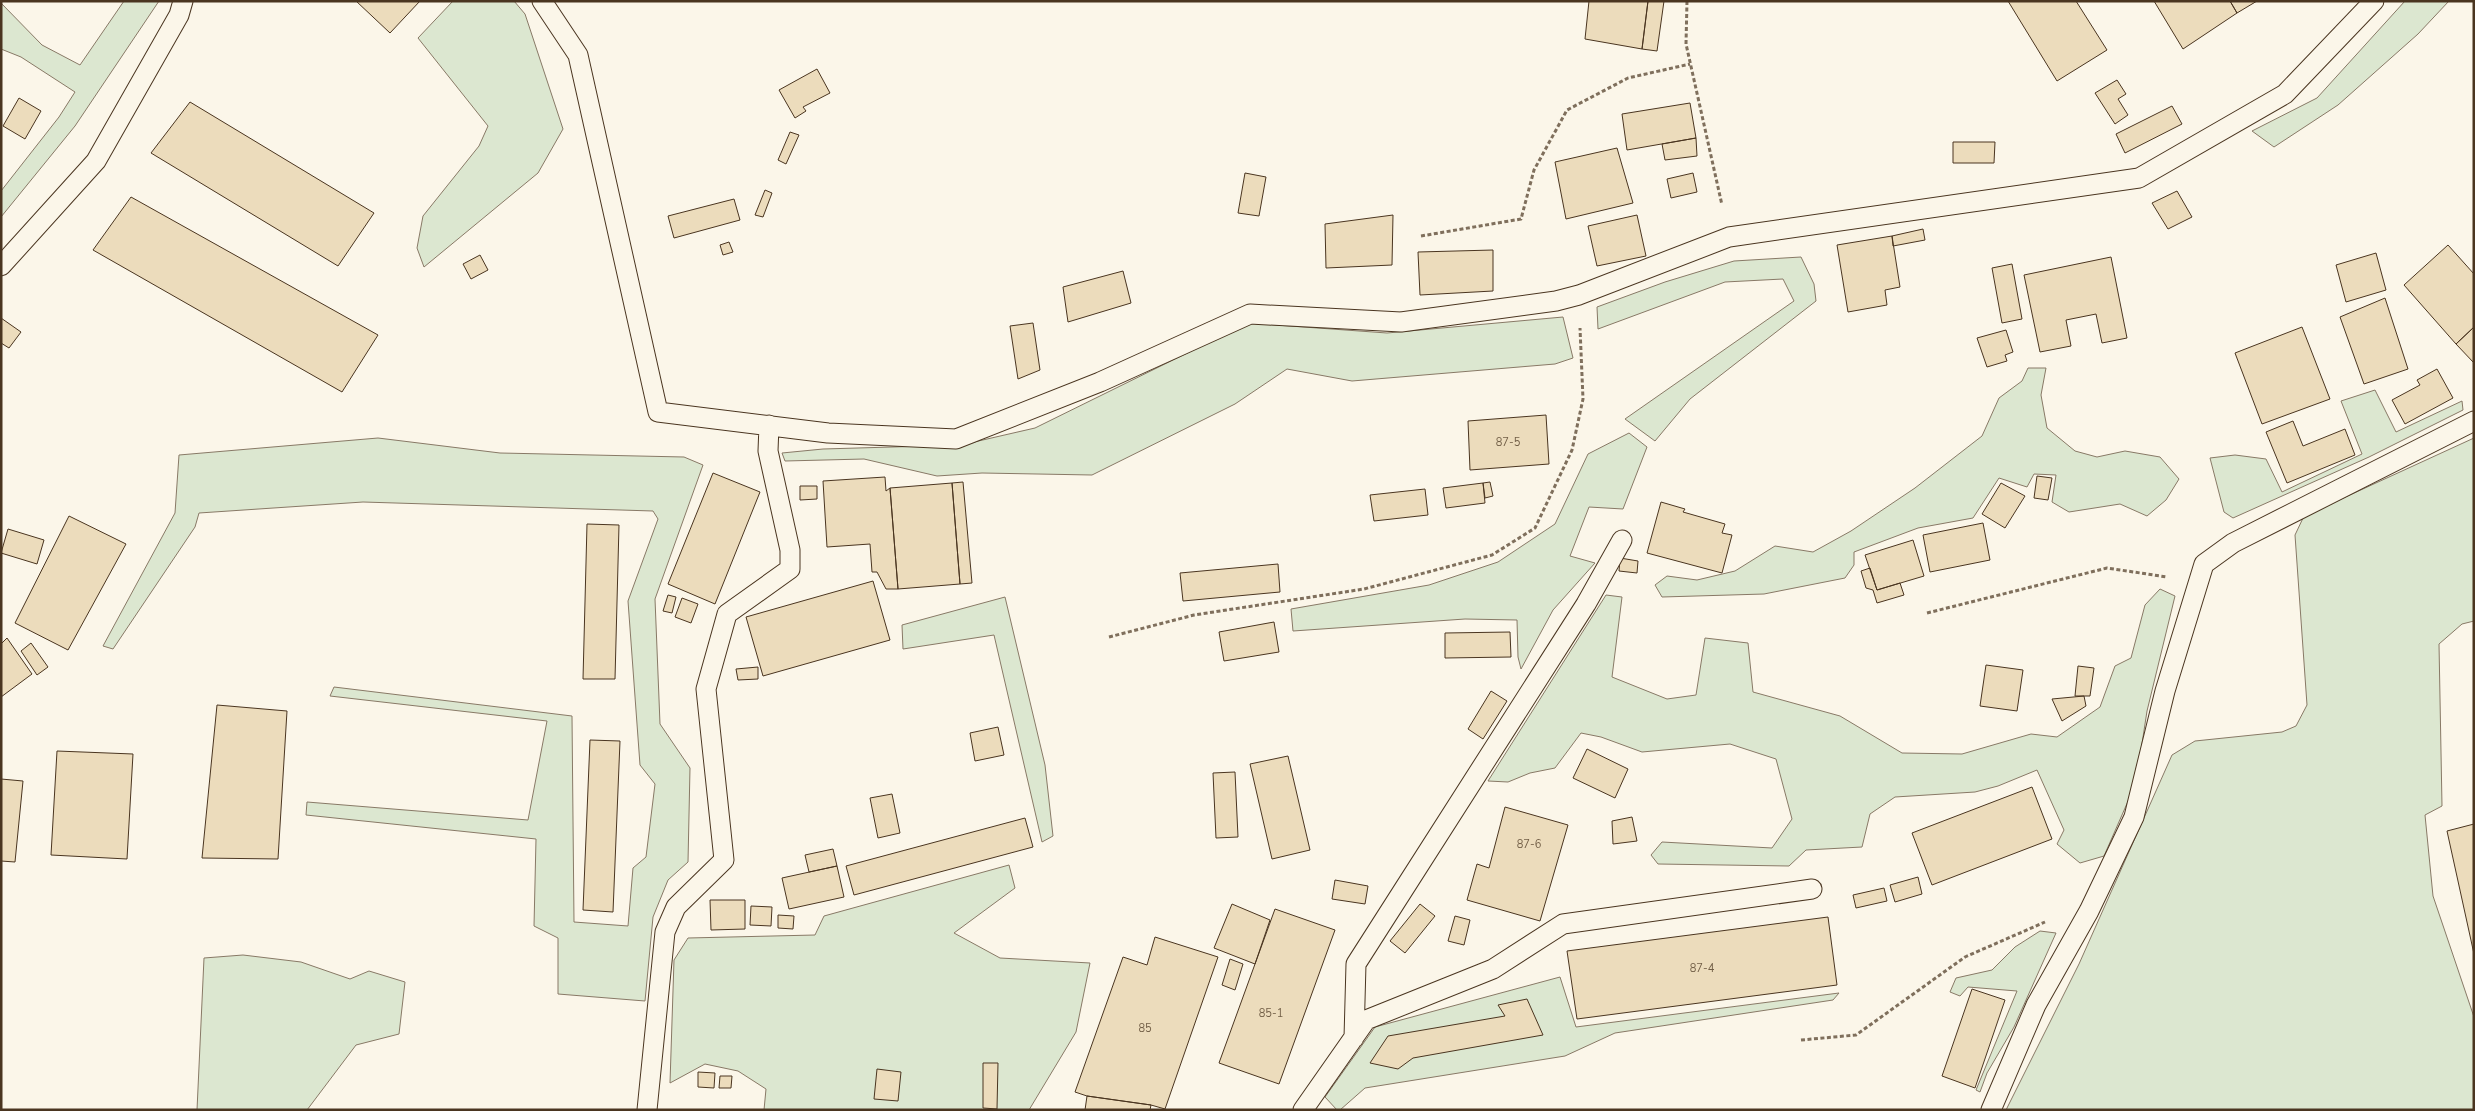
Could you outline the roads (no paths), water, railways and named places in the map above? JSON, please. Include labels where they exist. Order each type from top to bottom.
[{"type":"lane","points":[[1,266],[96,161],[179,15],[183,1]]},
{"type":"lane","points":[[542,1],[578,55],[658,412],[828,433],[956,439],[1100,382],[1250,314],[1401,322],[1556,301],[1579,295],[1729,237],[2139,178],[2284,94],[2374,1]]},
{"type":"lane","points":[[1991,1110],[2036,1005],[2094,900],[2134,817],[2165,691],[2204,564],[2233,543],[2474,422]]},
{"type":"lane","points":[[647,1110],[665,932],[676,907],[724,860],[706,689],[727,614],[790,569],[790,550],[768,452],[769,425]]},
{"type":"lane","points":[[1354,1038],[1356,964],[1586,604],[1622,540]]},
{"type":"lane","points":[[1303,1110],[1366,1020],[1492,969],[1563,924],[1812,890]]}]
